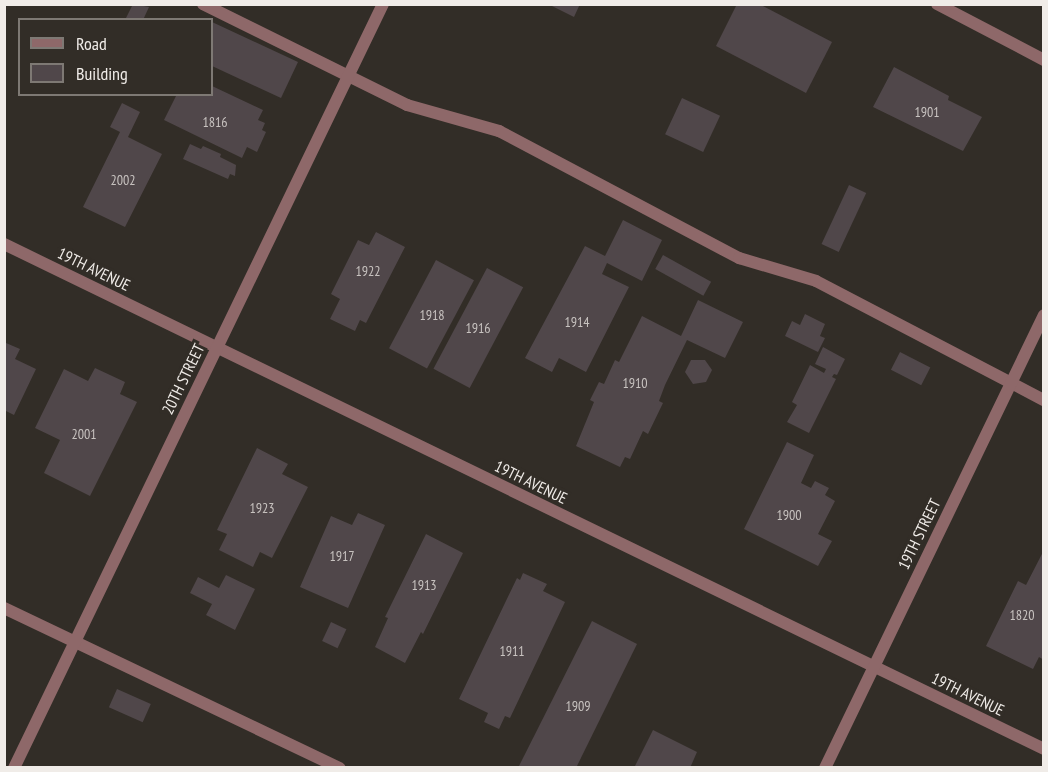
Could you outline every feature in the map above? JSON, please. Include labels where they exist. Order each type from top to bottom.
[{"type":"street","points":[[203,4],[407,105],[499,131],[739,258],[816,280],[1044,400]]},
{"type":"street","name":"20TH STREET","points":[[14,768],[383,4]]},
{"type":"street","points":[[937,4],[1044,60]]},
{"type":"street","name":"19TH AVENUE","points":[[4,244],[1044,749]]},
{"type":"street","name":"19TH STREET","points":[[825,768],[1044,315]]},
{"type":"street","points":[[4,608],[340,768]]},
{"type":"building","points":[[133,4],[149,7],[144,18],[126,18]]},
{"type":"building","points":[[548,4],[580,4],[574,17]]},
{"type":"building","points":[[737,4],[759,4],[832,42],[806,93],[716,46]]},
{"type":"building","points":[[213,22],[298,62],[281,98],[213,66]]},
{"type":"building","points":[[894,67],[949,96],[948,100],[982,117],[963,151],[873,107]]},
{"type":"building","points":[[213,86],[263,110],[258,120],[265,123],[262,130],[266,132],[257,152],[247,147],[242,158],[164,120],[176,96],[213,96]]},
{"type":"building","points":[[682,98],[720,116],[703,152],[665,134]]},
{"type":"building","points":[[122,103],[140,112],[128,137],[162,154],[125,227],[83,207],[120,132],[110,127]]},
{"type":"building","points":[[190,144],[201,149],[203,146],[221,154],[220,157],[236,165],[235,176],[230,174],[228,179],[183,159]]},
{"type":"building","points":[[849,185],[866,193],[839,252],[822,244]]},
{"type":"building","points":[[623,220],[662,240],[642,281],[607,263],[602,274],[629,287],[586,372],[559,358],[552,372],[525,358],[585,246],[605,256]]},
{"type":"building","points":[[376,232],[405,247],[366,323],[360,320],[355,331],[330,319],[340,299],[331,294],[358,240],[369,245]]},
{"type":"building","points":[[663,255],[711,282],[703,296],[655,269]]},
{"type":"building","points":[[436,260],[474,280],[427,368],[389,348]]},
{"type":"building","points":[[487,268],[523,287],[470,388],[433,369]]},
{"type":"building","points":[[698,300],[743,322],[725,358],[687,340],[665,385],[659,401],[663,403],[648,434],[643,431],[630,459],[625,457],[620,467],[576,446],[594,402],[590,400],[599,382],[604,384],[615,360],[619,362],[642,316],[681,336]]},
{"type":"building","points":[[805,314],[825,324],[820,336],[825,338],[818,352],[785,336],[792,321],[800,325]]},
{"type":"building","points":[[6,343],[20,349],[15,359],[36,369],[14,415],[4,410]]},
{"type":"building","points":[[823,347],[845,359],[837,375],[834,374],[832,377],[836,379],[809,433],[787,422],[797,405],[792,402],[810,365],[824,373],[826,369],[815,364]]},
{"type":"building","points":[[900,352],[930,367],[921,385],[891,370]]},
{"type":"building","points":[[691,360],[705,360],[712,370],[706,382],[693,384],[685,372]]},
{"type":"building","points":[[95,368],[125,382],[120,394],[137,402],[90,496],[44,473],[60,440],[35,428],[64,369],[88,381]]},
{"type":"building","points":[[787,442],[814,455],[801,483],[811,488],[815,481],[829,488],[825,495],[835,501],[818,534],[832,541],[818,566],[744,529]]},
{"type":"building","points":[[257,448],[288,464],[282,474],[308,487],[272,558],[260,552],[253,567],[219,550],[227,534],[217,530]]},
{"type":"building","points":[[358,513],[385,525],[348,608],[300,587],[331,516],[352,525]]},
{"type":"building","points":[[426,534],[463,553],[423,634],[421,632],[405,663],[375,647],[388,618],[385,617]]},
{"type":"building","points":[[1044,550],[1044,660],[1039,657],[1033,669],[986,646],[1018,581],[1026,585]]},
{"type":"building","points":[[523,573],[547,584],[543,591],[565,602],[510,718],[505,716],[499,729],[484,722],[488,713],[459,699],[517,578],[520,580]]},
{"type":"building","points":[[226,575],[255,589],[235,630],[206,615],[212,604],[190,593],[198,577],[219,588]]},
{"type":"building","points":[[592,621],[637,644],[576,768],[518,768]]},
{"type":"building","points":[[331,622],[346,629],[338,648],[322,641]]},
{"type":"building","points":[[117,689],[151,704],[143,722],[109,707]]},
{"type":"building","points":[[653,730],[697,752],[690,768],[634,768]]}]
